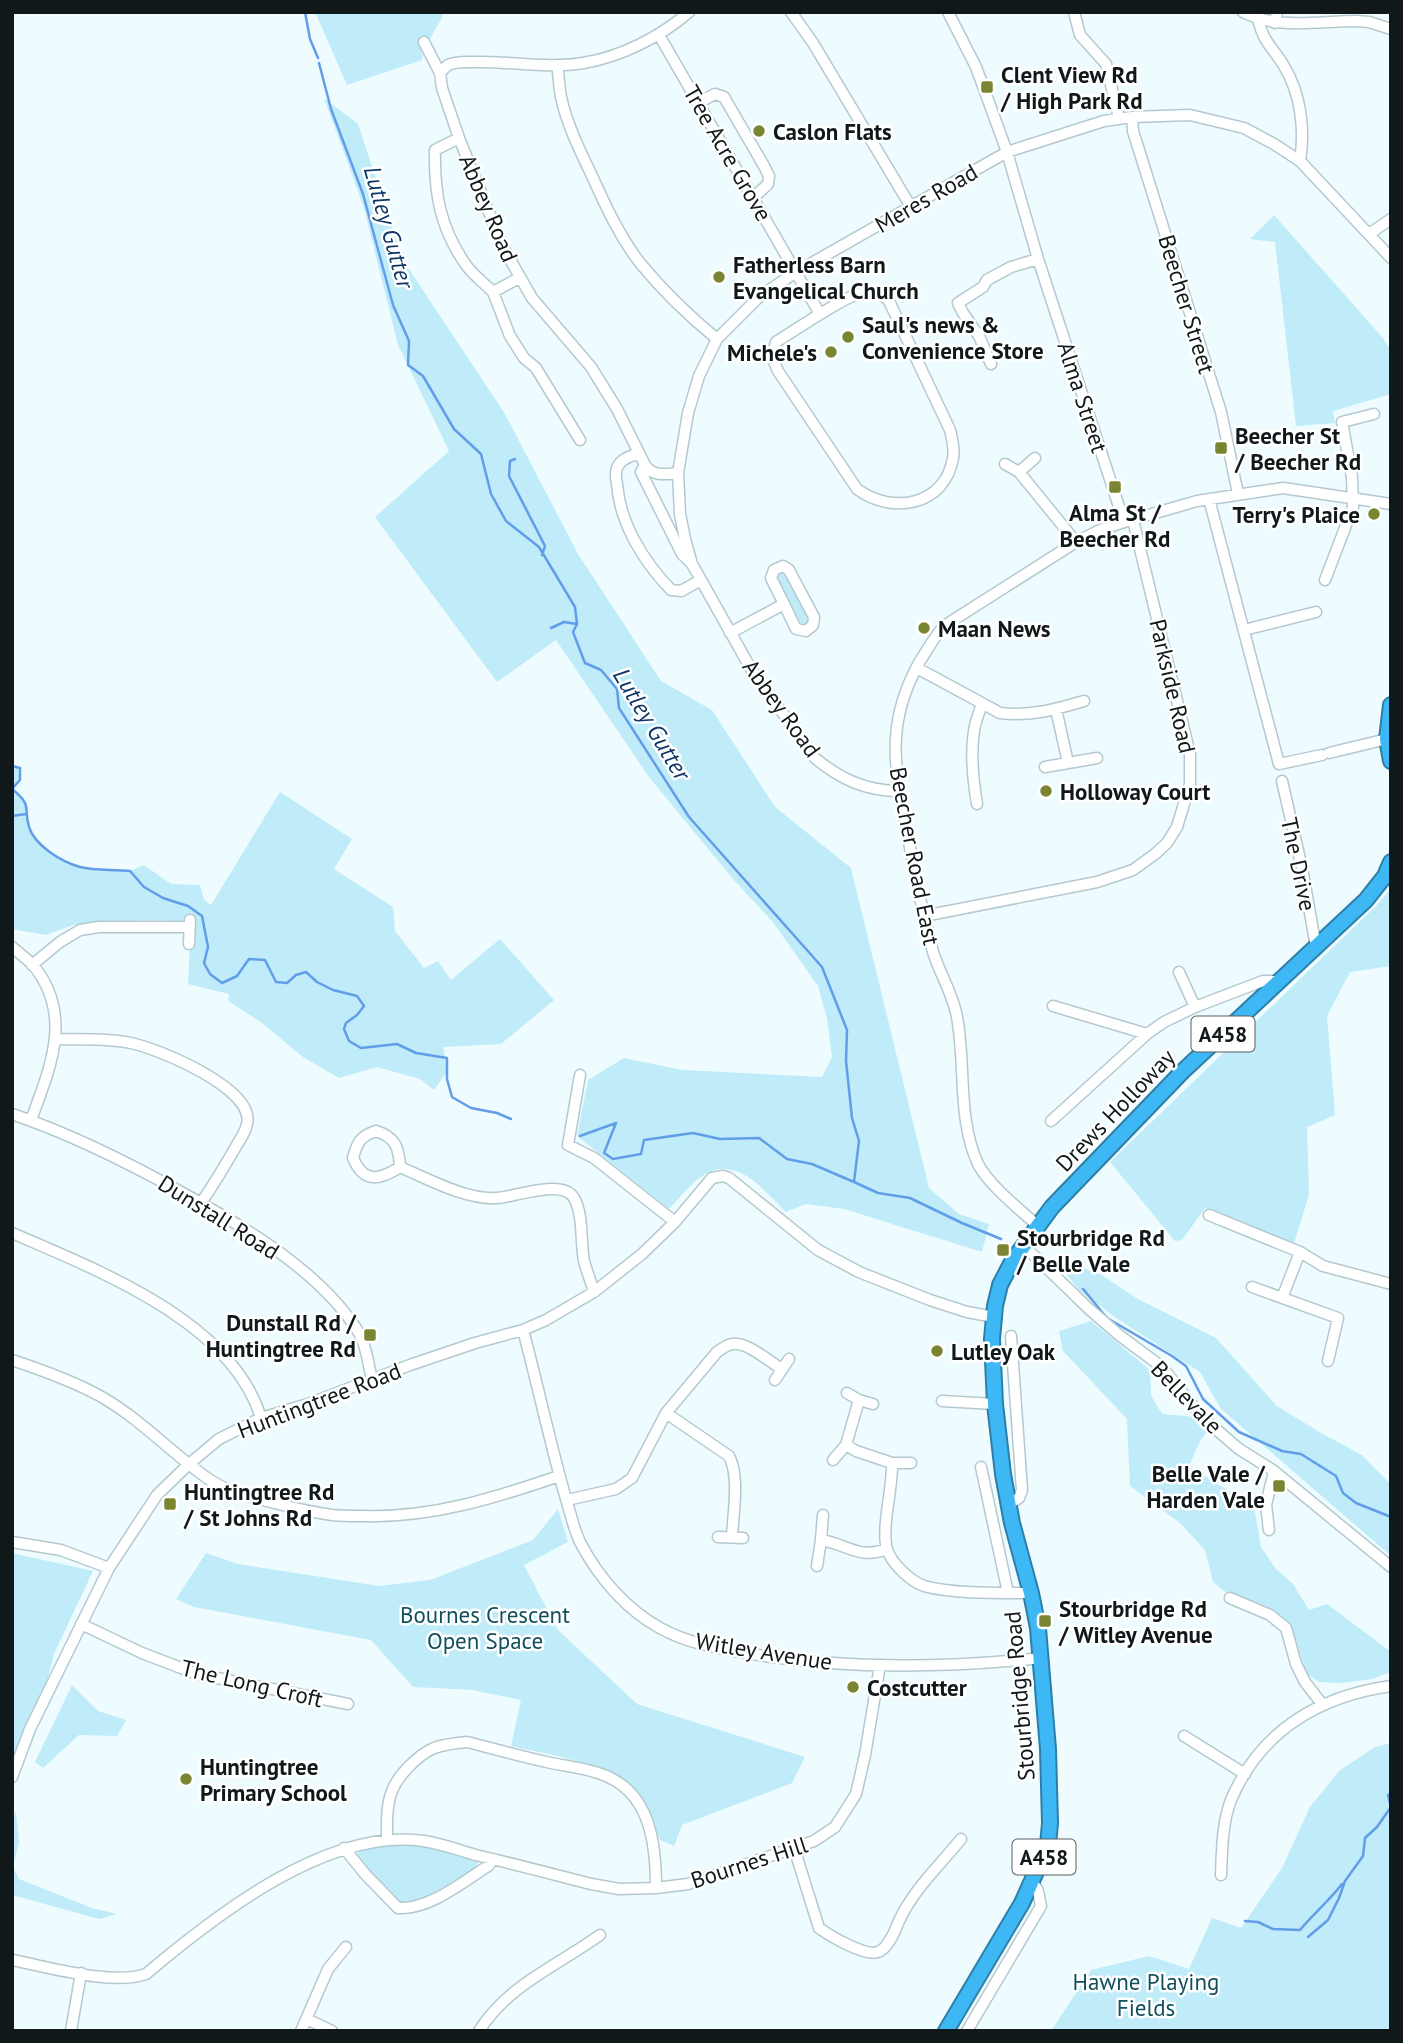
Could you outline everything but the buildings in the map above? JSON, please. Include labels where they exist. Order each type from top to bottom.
[{"type":"highway","points":[[1391,705],[1387,739],[1391,761]]},
{"type":"highway","name":"Drews Holloway","points":[[1023,1245],[1052,1207],[1182,1072],[1366,900],[1385,877],[1391,862]]},
{"type":"highway","name":"Stourbridge Road","points":[[946,2031],[1023,1903],[1048,1845],[1048,1749],[1042,1658],[1031,1593],[1003,1474],[992,1350],[1000,1285],[1023,1245]]},
{"type":"street","points":[[440,73],[446,66],[458,62],[557,65],[583,63],[631,48],[659,35],[689,12]]},
{"type":"street","points":[[791,12],[813,43],[911,207]]},
{"type":"street","name":"Alma Street","points":[[948,12],[973,60],[1007,152],[1038,259],[1129,521]]},
{"type":"street","points":[[1073,12],[1080,35],[1106,64],[1119,118]]},
{"type":"street","points":[[1243,12],[1258,19],[1356,21],[1391,29]]},
{"type":"street","points":[[1258,19],[1262,37],[1285,67],[1294,89],[1301,116],[1303,141],[1300,161]]},
{"type":"street","name":"Tree Acre Grove","points":[[659,35],[820,314]]},
{"type":"street","name":"Abbey Road","points":[[424,41],[440,73],[442,88],[459,138],[503,247],[519,278],[532,298],[591,367],[617,410],[645,465],[641,472],[682,554],[692,564],[751,669],[816,758],[828,769],[856,785],[880,791],[899,791]]},
{"type":"street","points":[[557,65],[562,99],[581,154],[617,226],[639,261],[660,285],[683,310],[717,339]]},
{"type":"street","points":[[698,103],[715,94],[724,97],[769,176],[768,184],[754,197]]},
{"type":"street","name":"Meres Road","points":[[692,564],[680,514],[678,473],[684,432],[695,388],[717,339],[759,297],[796,272],[1007,152],[1119,118],[1199,116],[1244,128],[1300,161],[1391,258]]},
{"type":"street","name":"Beecher Street","points":[[1132,117],[1133,131],[1221,412],[1238,494]]},
{"type":"street","name":"Abbey Road","points":[[459,138],[435,150],[435,178],[442,222],[466,265],[493,292],[510,336],[524,358],[536,368],[580,440]]},
{"type":"street","points":[[1369,234],[1391,219]]},
{"type":"street","points":[[991,364],[979,336],[958,303],[983,287],[987,280],[1011,267],[1038,259]]},
{"type":"street","name":"Abbey Road","points":[[493,292],[519,278]]},
{"type":"street","points":[[870,290],[884,295],[889,301],[950,430],[953,442],[954,456],[947,476],[927,497],[905,504],[893,504],[869,498],[857,489],[778,371],[772,357],[776,342],[820,314],[870,290]]},
{"type":"street","points":[[1325,580],[1353,507],[1352,477],[1342,422],[1374,414]]},
{"type":"street","points":[[639,453],[622,461],[616,474],[623,518],[633,539],[671,590],[681,591],[701,580]]},
{"type":"street","points":[[1019,472],[1035,458]]},
{"type":"street","points":[[1005,464],[1019,472],[1076,542]]},
{"type":"street","points":[[645,465],[656,474],[678,473]]},
{"type":"street","name":"Beecher Road East","points":[[1037,1225],[989,1179],[974,1153],[966,1118],[957,1014],[934,955],[899,791],[895,741],[898,712],[907,686],[934,637],[944,626],[1076,542],[1100,530],[1209,499],[1283,488],[1391,504]]},
{"type":"street","points":[[1209,499],[1279,764],[1387,739]]},
{"type":"street","name":"Parkside Road","points":[[924,916],[1097,882],[1133,870],[1167,843],[1177,827],[1191,784],[1190,754],[1129,521]]},
{"type":"street","points":[[783,566],[789,570],[814,617],[813,625],[806,631],[796,629],[784,604],[771,578],[774,570],[783,566]]},
{"type":"street","points":[[730,633],[784,604]]},
{"type":"street","points":[[1244,630],[1316,612]]},
{"type":"street","points":[[916,668],[1000,713],[1016,715],[1056,709],[1084,701]]},
{"type":"street","points":[[977,804],[972,749],[974,730],[982,704]]},
{"type":"street","points":[[1056,709],[1068,763]]},
{"type":"street","points":[[1045,767],[1097,758]]},
{"type":"street","name":"The Drive","points":[[1282,781],[1302,868],[1316,947]]},
{"type":"street","points":[[32,965],[80,930],[99,927],[190,923],[189,944]]},
{"type":"street","points":[[12,947],[32,965],[44,984],[55,1016],[56,1039],[48,1073],[31,1120]]},
{"type":"street","points":[[1178,972],[1195,1007]]},
{"type":"street","points":[[1051,1121],[1147,1034],[1164,1022],[1263,981],[1279,981]]},
{"type":"street","points":[[1053,1006],[1147,1034]]},
{"type":"street","points":[[56,1039],[100,1040],[146,1047],[190,1067],[224,1086],[239,1098],[245,1106],[248,1123],[225,1167],[201,1203]]},
{"type":"street","points":[[580,1076],[568,1145],[594,1158],[675,1222]]},
{"type":"street","name":"Dunstall Road","points":[[12,1114],[118,1157],[266,1242],[308,1276],[342,1309],[361,1336],[372,1379]]},
{"type":"street","points":[[376,1130],[388,1136],[395,1141],[400,1167],[386,1176],[369,1177],[361,1172],[353,1158],[358,1140],[376,1130]]},
{"type":"street","points":[[400,1167],[473,1196],[497,1198],[552,1188],[572,1195],[578,1209],[584,1261],[594,1292]]},
{"type":"street","name":"Huntingtree Road","points":[[12,1777],[30,1729],[109,1568],[157,1495],[189,1464],[219,1439],[261,1418],[546,1320],[594,1292],[642,1254],[675,1222],[712,1178],[729,1178],[736,1182],[818,1250],[859,1272],[930,1300],[994,1317]]},
{"type":"street","points":[[1209,1215],[1300,1252],[1323,1266],[1391,1284]]},
{"type":"street","points":[[12,1233],[122,1283],[158,1303],[194,1328],[213,1344],[242,1379],[254,1396],[261,1418]]},
{"type":"street","name":"Bellevale","points":[[1023,1245],[1089,1309],[1162,1367],[1203,1418],[1239,1448],[1274,1471],[1391,1567]]},
{"type":"street","points":[[1282,1298],[1300,1252]]},
{"type":"street","points":[[1252,1287],[1338,1318],[1328,1361]]},
{"type":"street","name":"Witley Avenue","points":[[523,1330],[559,1476],[579,1542],[593,1564],[625,1602],[658,1627],[704,1646],[788,1659],[947,1666],[1042,1658]]},
{"type":"street","points":[[1009,1504],[1019,1498],[1021,1490],[1011,1336]]},
{"type":"street","points":[[567,1500],[616,1489],[632,1478],[666,1413],[717,1352],[726,1346],[736,1344],[746,1347],[782,1369]]},
{"type":"street","points":[[775,1380],[789,1359]]},
{"type":"street","points":[[12,1360],[101,1396],[212,1481],[244,1494],[334,1516],[416,1515],[450,1509],[559,1476]]},
{"type":"street","points":[[847,1394],[873,1404]]},
{"type":"street","points":[[833,1460],[846,1445],[859,1400]]},
{"type":"street","points":[[942,1401],[995,1404]]},
{"type":"street","points":[[666,1413],[729,1456],[733,1463],[738,1538],[718,1537]]},
{"type":"street","points":[[846,1445],[892,1463],[911,1463]]},
{"type":"street","points":[[892,1463],[887,1549],[900,1569],[922,1585],[937,1588],[1031,1593]]},
{"type":"street","name":"Stourbridge Road","points":[[981,1467],[1008,1593]]},
{"type":"street","points":[[1269,1530],[1266,1505],[1274,1471]]},
{"type":"street","points":[[817,1566],[823,1515]]},
{"type":"street","points":[[821,1540],[856,1553],[878,1553],[887,1549]]},
{"type":"street","points":[[12,1542],[61,1550],[109,1568]]},
{"type":"street","points":[[1230,1598],[1270,1615],[1286,1628],[1305,1682],[1322,1704]]},
{"type":"street","name":"The Long Croft","points":[[81,1624],[142,1653],[197,1674],[348,1704]]},
{"type":"street","name":"Bournes Hill","points":[[12,1960],[80,1973],[122,1979],[135,1978],[146,1974],[238,1902],[313,1861],[344,1849],[387,1840],[424,1841],[619,1889],[688,1884],[794,1848],[814,1841],[835,1827],[856,1794],[880,1665]]},
{"type":"street","points":[[1221,1875],[1225,1823],[1230,1802],[1263,1749],[1298,1718],[1322,1704],[1341,1696],[1391,1686]]},
{"type":"street","points":[[1184,1736],[1245,1774]]},
{"type":"street","points":[[387,1840],[392,1789],[403,1775],[415,1761],[432,1749],[467,1742],[600,1773],[621,1784],[645,1814],[652,1833],[656,1888]]},
{"type":"street","points":[[794,1848],[819,1928],[867,1953],[877,1953],[882,1951],[896,1930],[899,1920],[917,1892],[961,1839]]},
{"type":"street","points":[[344,1849],[398,1908],[408,1909],[423,1906],[488,1866],[493,1859]]},
{"type":"street","name":"Stourbridge Road","points":[[967,2031],[1041,1906],[1033,1882]]},
{"type":"street","points":[[479,2031],[491,2013],[520,1986],[600,1935]]},
{"type":"street","points":[[301,2031],[328,1969],[346,1947]]},
{"type":"street","points":[[71,2031],[80,1973]]},
{"type":"street","points":[[307,2019],[332,2031]]},
{"type":"green space","points":[[315,12],[440,12],[443,16],[430,39],[424,42],[422,60],[347,85]]},
{"type":"green space","points":[[324,98],[358,124],[403,260],[505,414],[578,554],[661,681],[712,710],[775,807],[851,868],[929,1188],[959,1214],[989,1224],[982,1252],[844,1209],[806,1204],[786,1212],[750,1178],[728,1169],[716,1170],[699,1178],[669,1209],[577,1136],[588,1080],[624,1058],[682,1070],[822,1077],[832,1057],[827,1019],[818,986],[772,921],[732,878],[649,777],[556,640],[497,682],[375,517],[449,451],[398,345],[364,208]]},
{"type":"green space","points":[[1274,215],[1383,338],[1391,351],[1391,394],[1333,411],[1335,423],[1296,426],[1275,242],[1250,239]]},
{"type":"green space","points":[[780,570],[786,573],[809,619],[806,624],[801,624],[776,578]]},
{"type":"green space","points":[[12,766],[20,768],[20,780],[12,790]]},
{"type":"green space","points":[[12,790],[23,798],[28,807],[29,829],[37,843],[61,859],[80,867],[130,871],[144,865],[171,884],[200,885],[204,900],[211,905],[280,792],[352,839],[334,869],[393,907],[395,931],[424,968],[438,961],[451,980],[500,939],[554,1000],[501,1044],[443,1047],[448,1071],[434,1090],[420,1079],[377,1067],[339,1078],[303,1057],[262,1023],[228,1001],[229,994],[188,984],[191,925],[162,920],[103,921],[73,925],[46,935],[12,929]]},
{"type":"green space","points":[[1391,889],[1391,966],[1350,972],[1327,1016],[1335,1115],[1307,1127],[1309,1195],[1294,1243],[1205,1208],[1182,1240],[1175,1241],[1110,1162]]},
{"type":"green space","points":[[1071,1264],[1100,1274],[1138,1299],[1216,1338],[1277,1406],[1362,1455],[1391,1485],[1391,1556],[1221,1409],[1200,1372],[1116,1318],[1079,1290],[1059,1265]]},
{"type":"green space","points":[[1091,1321],[1150,1370],[1151,1395],[1162,1414],[1196,1417],[1211,1427],[1200,1441],[1189,1466],[1254,1507],[1261,1547],[1276,1569],[1293,1584],[1309,1610],[1327,1604],[1391,1652],[1391,1672],[1372,1679],[1341,1683],[1319,1682],[1307,1674],[1290,1625],[1280,1615],[1228,1594],[1213,1582],[1205,1550],[1180,1523],[1130,1486],[1127,1419],[1063,1351],[1059,1331]]},
{"type":"green space","name":"Bournes Crescent Open Space","points":[[558,1509],[568,1542],[524,1565],[558,1630],[637,1704],[805,1757],[792,1783],[682,1825],[674,1846],[660,1840],[643,1800],[632,1787],[618,1777],[583,1763],[511,1746],[521,1700],[472,1690],[413,1687],[371,1640],[194,1607],[176,1599],[206,1553],[238,1564],[379,1586],[430,1580],[533,1540]]},
{"type":"green space","points":[[12,1553],[93,1571],[54,1654],[46,1686],[12,1766]]},
{"type":"green space","points":[[72,1685],[98,1711],[126,1720],[117,1736],[79,1735],[43,1768],[35,1762]]},
{"type":"green space","name":"Hawne Playing Fields","points":[[1391,1743],[1391,2031],[1051,2031],[1091,1970],[1149,1956],[1189,1969],[1212,1918],[1241,1928],[1282,1868],[1310,1807],[1339,1771],[1375,1747]]},
{"type":"green space","points":[[16,1811],[19,1842],[13,1867],[19,1879],[92,1908],[117,1914],[99,1919],[12,1895],[12,1821]]},
{"type":"green space","points":[[385,1845],[422,1846],[478,1862],[474,1870],[411,1905],[398,1903],[358,1862],[358,1852]]},
{"type":"waterway","name":"Lutley Gutter","points":[[305,12],[310,39],[318,58]]},
{"type":"waterway","name":"Lutley Gutter","points":[[319,63],[331,109],[363,194],[393,305],[409,341],[408,365],[423,376],[454,429],[481,454],[491,494],[506,521],[539,547],[575,607],[577,624],[573,632],[585,663],[601,670],[617,689],[619,708],[689,817],[822,967],[847,1030],[846,1061],[852,1118],[859,1141],[854,1182],[878,1193],[910,1198],[1001,1239]]},
{"type":"waterway","points":[[515,459],[510,461],[509,476],[545,546],[542,555]]},
{"type":"waterway","points":[[551,628],[564,622],[577,624]]},
{"type":"waterway","points":[[12,766],[20,768],[20,780],[12,789],[25,803],[29,827],[37,841],[58,857],[80,867],[130,871],[144,887],[163,898],[188,906],[202,916],[208,947],[204,963],[210,974],[222,983],[237,976],[249,959],[265,960],[276,982],[287,983],[296,975],[306,972],[317,982],[333,990],[357,996],[364,1006],[346,1023],[344,1029],[349,1041],[361,1048],[397,1044],[416,1053],[447,1058],[447,1079],[452,1097],[471,1108],[511,1119]]},
{"type":"waterway","points":[[12,816],[26,814]]},
{"type":"waterway","points":[[580,1136],[616,1123],[604,1153],[613,1159],[641,1154],[644,1140],[693,1133],[720,1139],[759,1138],[787,1159],[812,1164],[854,1182]]},
{"type":"waterway","name":"Lutley Gutter","points":[[1083,1289],[1107,1318],[1186,1366],[1203,1399],[1239,1432],[1282,1451],[1301,1454],[1336,1476],[1343,1493],[1356,1503],[1391,1517]]},
{"type":"waterway","points":[[1308,1937],[1328,1920],[1345,1881],[1363,1856],[1365,1838],[1377,1827],[1391,1807],[1388,1795],[1391,1794]]},
{"type":"waterway","points":[[1245,1921],[1258,1922],[1273,1929],[1300,1930],[1342,1884]]},
{"type":"place","name":"Clent View Rd / High Park Rd","points":[[987,87]]},
{"type":"place","name":"Caslon Flats","points":[[759,131]]},
{"type":"place","name":"Fatherless Barn Evangelical Church","points":[[719,277]]},
{"type":"place","name":"Saul's news & Convenience Store","points":[[848,337]]},
{"type":"place","name":"Michele's","points":[[831,352]]},
{"type":"place","name":"Beecher St / Beecher Rd","points":[[1221,448]]},
{"type":"place","name":"Alma St / Beecher Rd","points":[[1115,487]]},
{"type":"place","name":"Terry's Plaice","points":[[1374,514]]},
{"type":"place","name":"Maan News","points":[[924,628]]},
{"type":"place","name":"Holloway Court","points":[[1046,791]]},
{"type":"place","name":"Stourbridge Rd / Belle Vale","points":[[1003,1250]]},
{"type":"place","name":"Dunstall Rd / Huntingtree Rd","points":[[370,1335]]},
{"type":"place","name":"Lutley Oak","points":[[937,1351]]},
{"type":"place","name":"Belle Vale / Harden Vale","points":[[1279,1486]]},
{"type":"place","name":"Huntingtree Rd / St Johns Rd","points":[[170,1504]]},
{"type":"place","name":"Stourbridge Rd / Witley Avenue","points":[[1045,1621]]},
{"type":"place","name":"Costcutter","points":[[853,1687]]},
{"type":"place","name":"Huntingtree Primary School","points":[[186,1779]]}]
